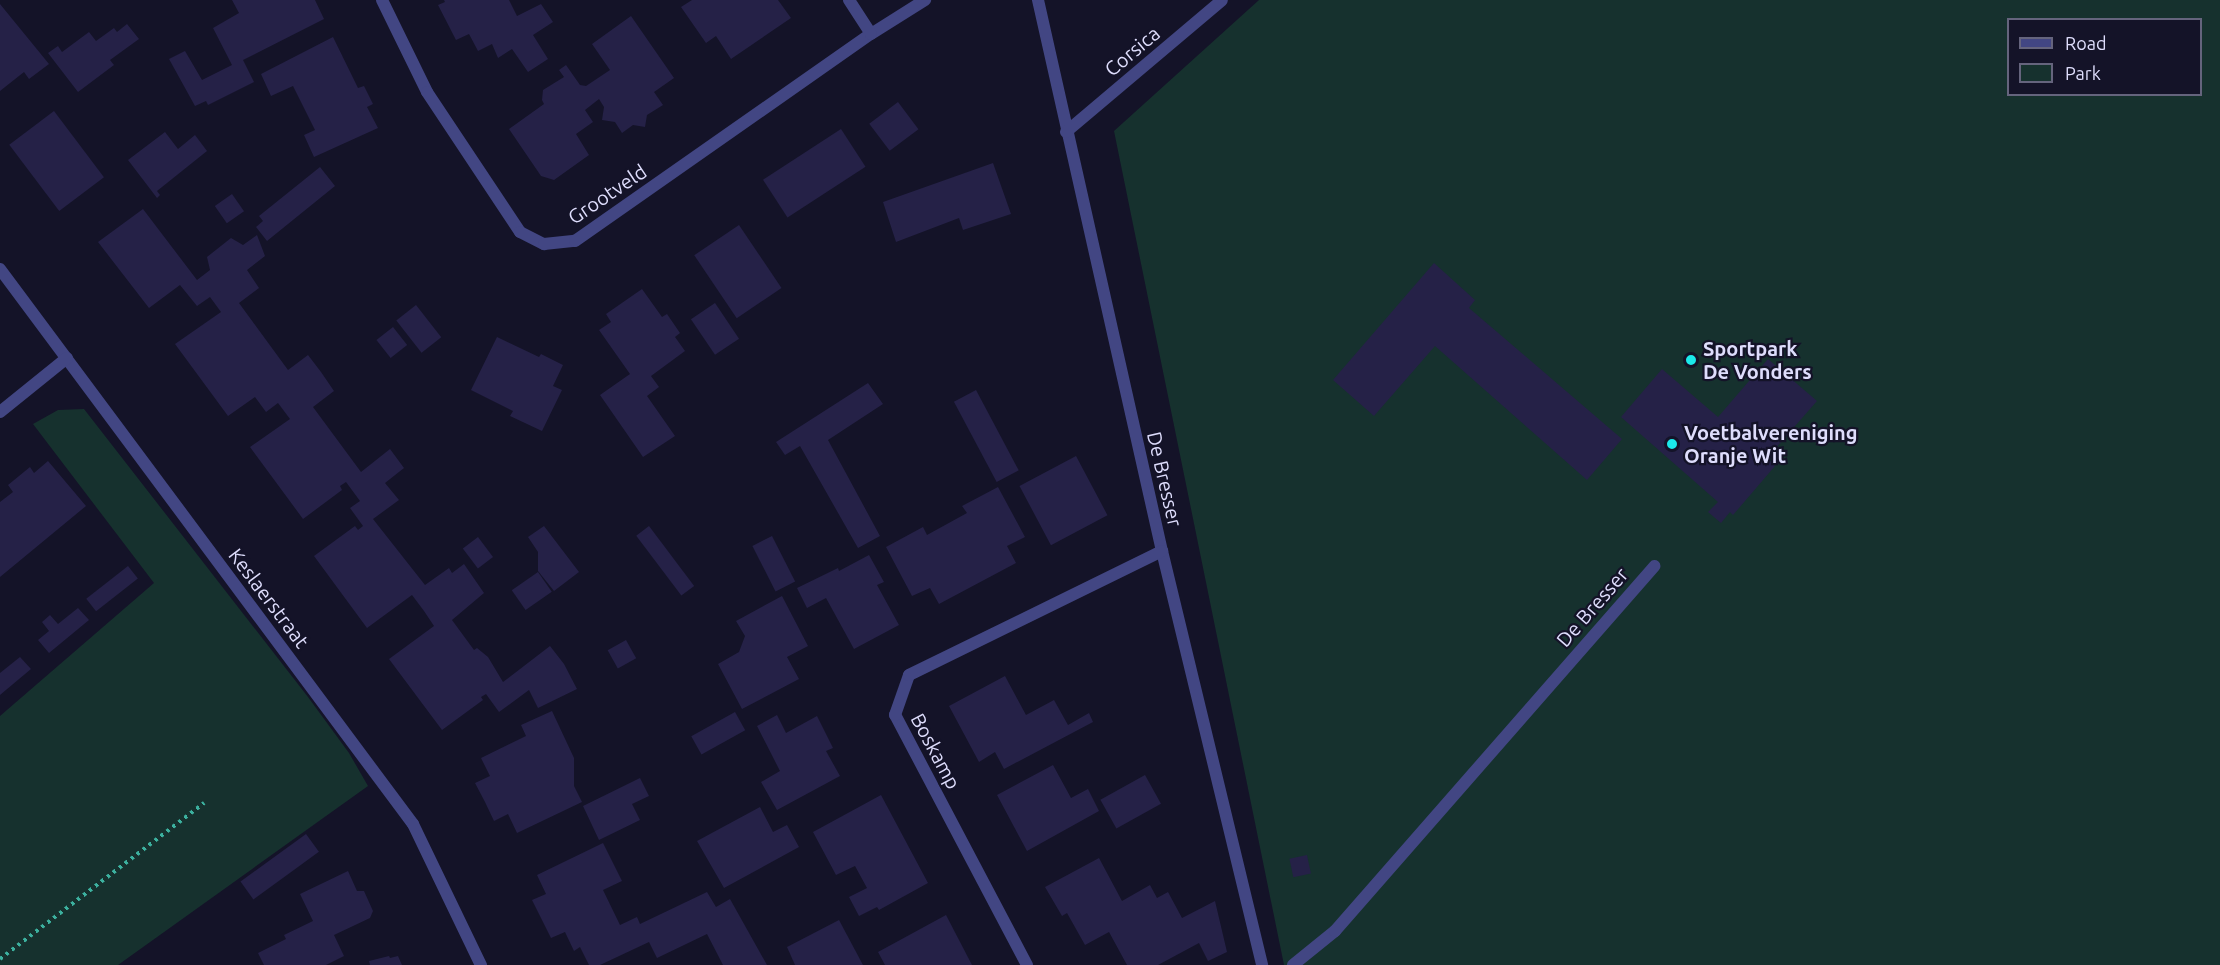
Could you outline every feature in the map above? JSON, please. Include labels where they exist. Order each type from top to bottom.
[{"type":"street","name":"Grootveld","points":[[382,0],[427,92],[520,232],[544,244],[575,241],[871,34],[925,0]]},
{"type":"street","points":[[849,0],[871,34]]},
{"type":"street","name":"De Bresser","points":[[1038,0],[1162,551],[1262,965]]},
{"type":"street","name":"Corsica","points":[[1066,132],[1222,0]]},
{"type":"street","name":"Keslaerstraat","points":[[0,269],[412,824],[482,965]]},
{"type":"street","points":[[0,412],[67,358]]},
{"type":"street","name":"Boskamp","points":[[1026,965],[895,715],[909,675],[1162,551]]},
{"type":"street","name":"De Bresser","points":[[1293,965],[1335,931],[1654,566]]},
{"type":"path","points":[[0,959],[204,803]]},
{"type":"green space","name":"Sportpark De Vonders","points":[[1259,0],[2220,0],[2220,965],[1284,965],[1114,131]]},
{"type":"green space","points":[[84,409],[308,697],[349,753],[368,786],[118,965],[0,965],[0,716],[154,583],[33,424],[58,410]]},
{"type":"building","points":[[232,0],[315,0],[324,19],[243,60],[254,82],[208,105],[206,101],[195,106],[169,59],[185,51],[202,80],[232,65],[213,28],[239,13]]},
{"type":"building","points":[[444,0],[509,0],[517,16],[541,4],[553,22],[533,35],[548,59],[528,72],[512,49],[498,58],[492,44],[478,51],[469,34],[456,40],[438,5],[445,2]]},
{"type":"building","points":[[692,0],[778,0],[791,18],[731,59],[716,36],[706,43],[681,7]]},
{"type":"building","points":[[0,4],[49,64],[29,79],[24,72],[0,91]]},
{"type":"building","points":[[631,16],[674,78],[654,92],[663,105],[647,115],[645,127],[633,125],[622,133],[615,122],[602,120],[604,107],[599,99],[585,110],[593,122],[576,134],[589,155],[554,180],[541,176],[509,129],[544,104],[543,90],[564,77],[559,70],[566,65],[580,85],[586,86],[610,70],[592,44]]},
{"type":"building","points":[[127,24],[139,39],[110,60],[114,65],[78,92],[48,53],[58,46],[62,52],[89,32],[96,41],[114,28],[117,32]]},
{"type":"building","points":[[333,37],[358,88],[364,86],[373,104],[367,107],[378,128],[314,157],[304,135],[315,130],[293,86],[271,96],[261,74]]},
{"type":"building","points":[[898,102],[918,129],[890,151],[869,124]]},
{"type":"building","points":[[54,111],[104,177],[59,211],[9,145]]},
{"type":"building","points":[[841,129],[866,167],[788,217],[763,180]]},
{"type":"building","points":[[165,132],[178,149],[195,135],[207,151],[157,191],[160,195],[157,198],[128,160]]},
{"type":"building","points":[[993,163],[1011,214],[963,230],[959,218],[896,242],[883,202]]},
{"type":"building","points":[[320,167],[335,186],[267,241],[256,227],[263,221],[259,216]]},
{"type":"building","points":[[232,194],[244,211],[227,223],[215,206]]},
{"type":"building","points":[[143,209],[197,280],[210,270],[207,257],[231,238],[243,245],[257,235],[265,256],[247,270],[259,288],[239,303],[288,370],[308,355],[321,372],[334,391],[313,407],[361,472],[390,449],[404,468],[385,483],[399,500],[373,519],[425,585],[449,568],[452,573],[464,564],[484,593],[452,620],[474,650],[477,648],[488,657],[503,682],[550,646],[564,664],[577,689],[538,708],[529,690],[499,712],[486,694],[481,697],[483,700],[442,730],[389,659],[434,626],[424,611],[412,595],[367,628],[314,556],[355,526],[358,530],[363,526],[350,508],[360,501],[346,482],[340,486],[342,490],[303,519],[250,447],[290,419],[278,403],[266,412],[255,397],[228,416],[175,344],[221,312],[210,297],[197,306],[180,285],[149,308],[98,242]]},
{"type":"building","points":[[739,225],[781,288],[737,318],[694,255]]},
{"type":"building","points":[[1434,263],[1475,300],[1469,308],[1622,439],[1587,480],[1435,346],[1374,416],[1333,380]]},
{"type":"building","points":[[642,289],[662,317],[667,314],[680,333],[675,337],[685,351],[651,376],[659,387],[647,396],[675,436],[643,457],[600,395],[630,374],[599,330],[611,322],[606,314]]},
{"type":"building","points":[[715,303],[739,339],[715,355],[691,319]]},
{"type":"building","points":[[416,305],[441,337],[422,353],[396,320]]},
{"type":"building","points":[[393,327],[407,345],[391,358],[376,340]]},
{"type":"building","points":[[497,337],[539,357],[541,354],[563,365],[553,386],[562,390],[542,431],[510,416],[513,411],[471,390]]},
{"type":"building","points":[[1768,359],[1817,401],[1767,458],[1775,466],[1733,515],[1730,512],[1721,523],[1708,512],[1718,502],[1621,417],[1662,369],[1718,417]]},
{"type":"building","points":[[868,383],[883,404],[828,440],[880,536],[858,548],[800,446],[785,455],[776,442]]},
{"type":"building","points":[[976,390],[1019,470],[997,482],[954,402]]},
{"type":"building","points":[[1076,456],[1107,515],[1051,545],[1019,486]]},
{"type":"building","points":[[48,461],[86,506],[0,577],[0,502],[13,492],[8,485],[30,467],[34,473]]},
{"type":"building","points":[[998,487],[1025,537],[1007,546],[1016,563],[939,604],[930,588],[912,596],[886,547],[923,527],[927,535],[967,513],[962,506]]},
{"type":"building","points":[[544,526],[579,572],[554,591],[538,571],[538,552],[528,537]]},
{"type":"building","points":[[649,526],[694,586],[681,596],[636,536]]},
{"type":"building","points":[[772,536],[795,581],[776,591],[752,546]]},
{"type":"building","points":[[478,537],[493,557],[478,568],[463,548]]},
{"type":"building","points":[[869,555],[884,582],[877,585],[899,625],[854,649],[826,598],[807,608],[797,588],[838,568],[839,571]]},
{"type":"building","points":[[128,566],[138,579],[96,611],[86,599]]},
{"type":"building","points":[[538,572],[552,592],[526,610],[512,590]]},
{"type":"building","points":[[782,596],[808,646],[787,657],[799,679],[742,709],[718,664],[739,652],[745,636],[736,621]]},
{"type":"building","points":[[78,608],[89,620],[49,653],[38,640],[49,631],[42,622],[50,615],[58,624]]},
{"type":"building","points":[[626,640],[636,658],[618,669],[608,650]]},
{"type":"building","points":[[20,657],[31,669],[0,695],[0,673]]},
{"type":"building","points":[[1005,676],[1026,715],[1054,700],[1068,725],[1089,713],[1093,722],[1004,769],[995,752],[979,762],[949,706]]},
{"type":"building","points":[[552,711],[574,758],[574,786],[582,802],[517,833],[508,814],[494,821],[475,783],[490,776],[481,758],[526,736],[521,725]]},
{"type":"building","points":[[735,712],[745,730],[701,755],[691,736]]},
{"type":"building","points":[[777,715],[786,733],[817,716],[833,748],[826,751],[840,776],[777,810],[761,782],[780,771],[757,726]]},
{"type":"building","points":[[1053,765],[1071,798],[1088,789],[1099,811],[1027,851],[997,795]]},
{"type":"building","points":[[1145,775],[1161,804],[1116,829],[1100,800]]},
{"type":"building","points":[[640,778],[649,796],[632,804],[640,820],[599,840],[583,806]]},
{"type":"building","points":[[881,795],[928,883],[879,910],[877,907],[859,916],[849,897],[867,888],[855,866],[836,875],[813,832]]},
{"type":"building","points":[[760,807],[773,832],[787,825],[799,847],[724,888],[697,841]]},
{"type":"building","points":[[306,834],[319,852],[253,899],[240,882]]},
{"type":"building","points":[[603,843],[622,881],[603,890],[620,925],[637,917],[640,924],[707,892],[716,907],[730,899],[767,965],[723,965],[707,934],[657,958],[649,942],[600,965],[589,965],[580,947],[574,951],[565,932],[551,938],[532,900],[546,894],[537,875]]},
{"type":"building","points":[[1307,855],[1311,874],[1293,877],[1289,859]]},
{"type":"building","points":[[1099,858],[1122,901],[1150,885],[1157,898],[1168,892],[1182,918],[1215,901],[1227,952],[1208,961],[1199,943],[1158,965],[1127,965],[1109,932],[1085,945],[1067,913],[1062,916],[1045,887]]},
{"type":"building","points":[[348,871],[357,891],[364,891],[373,911],[370,918],[334,935],[344,956],[326,965],[264,965],[258,953],[286,939],[284,935],[313,921],[300,894]]},
{"type":"building","points":[[946,915],[972,965],[885,965],[878,952]]},
{"type":"building","points":[[839,920],[863,965],[795,965],[787,947]]},
{"type":"building","points":[[389,956],[390,958],[398,956],[402,965],[370,965],[369,961]]},
{"type":"place","name":"Sportpark De Vonders","points":[[1691,360]]},
{"type":"place","name":"Voetbalvereniging Oranje Wit","points":[[1672,444]]}]
